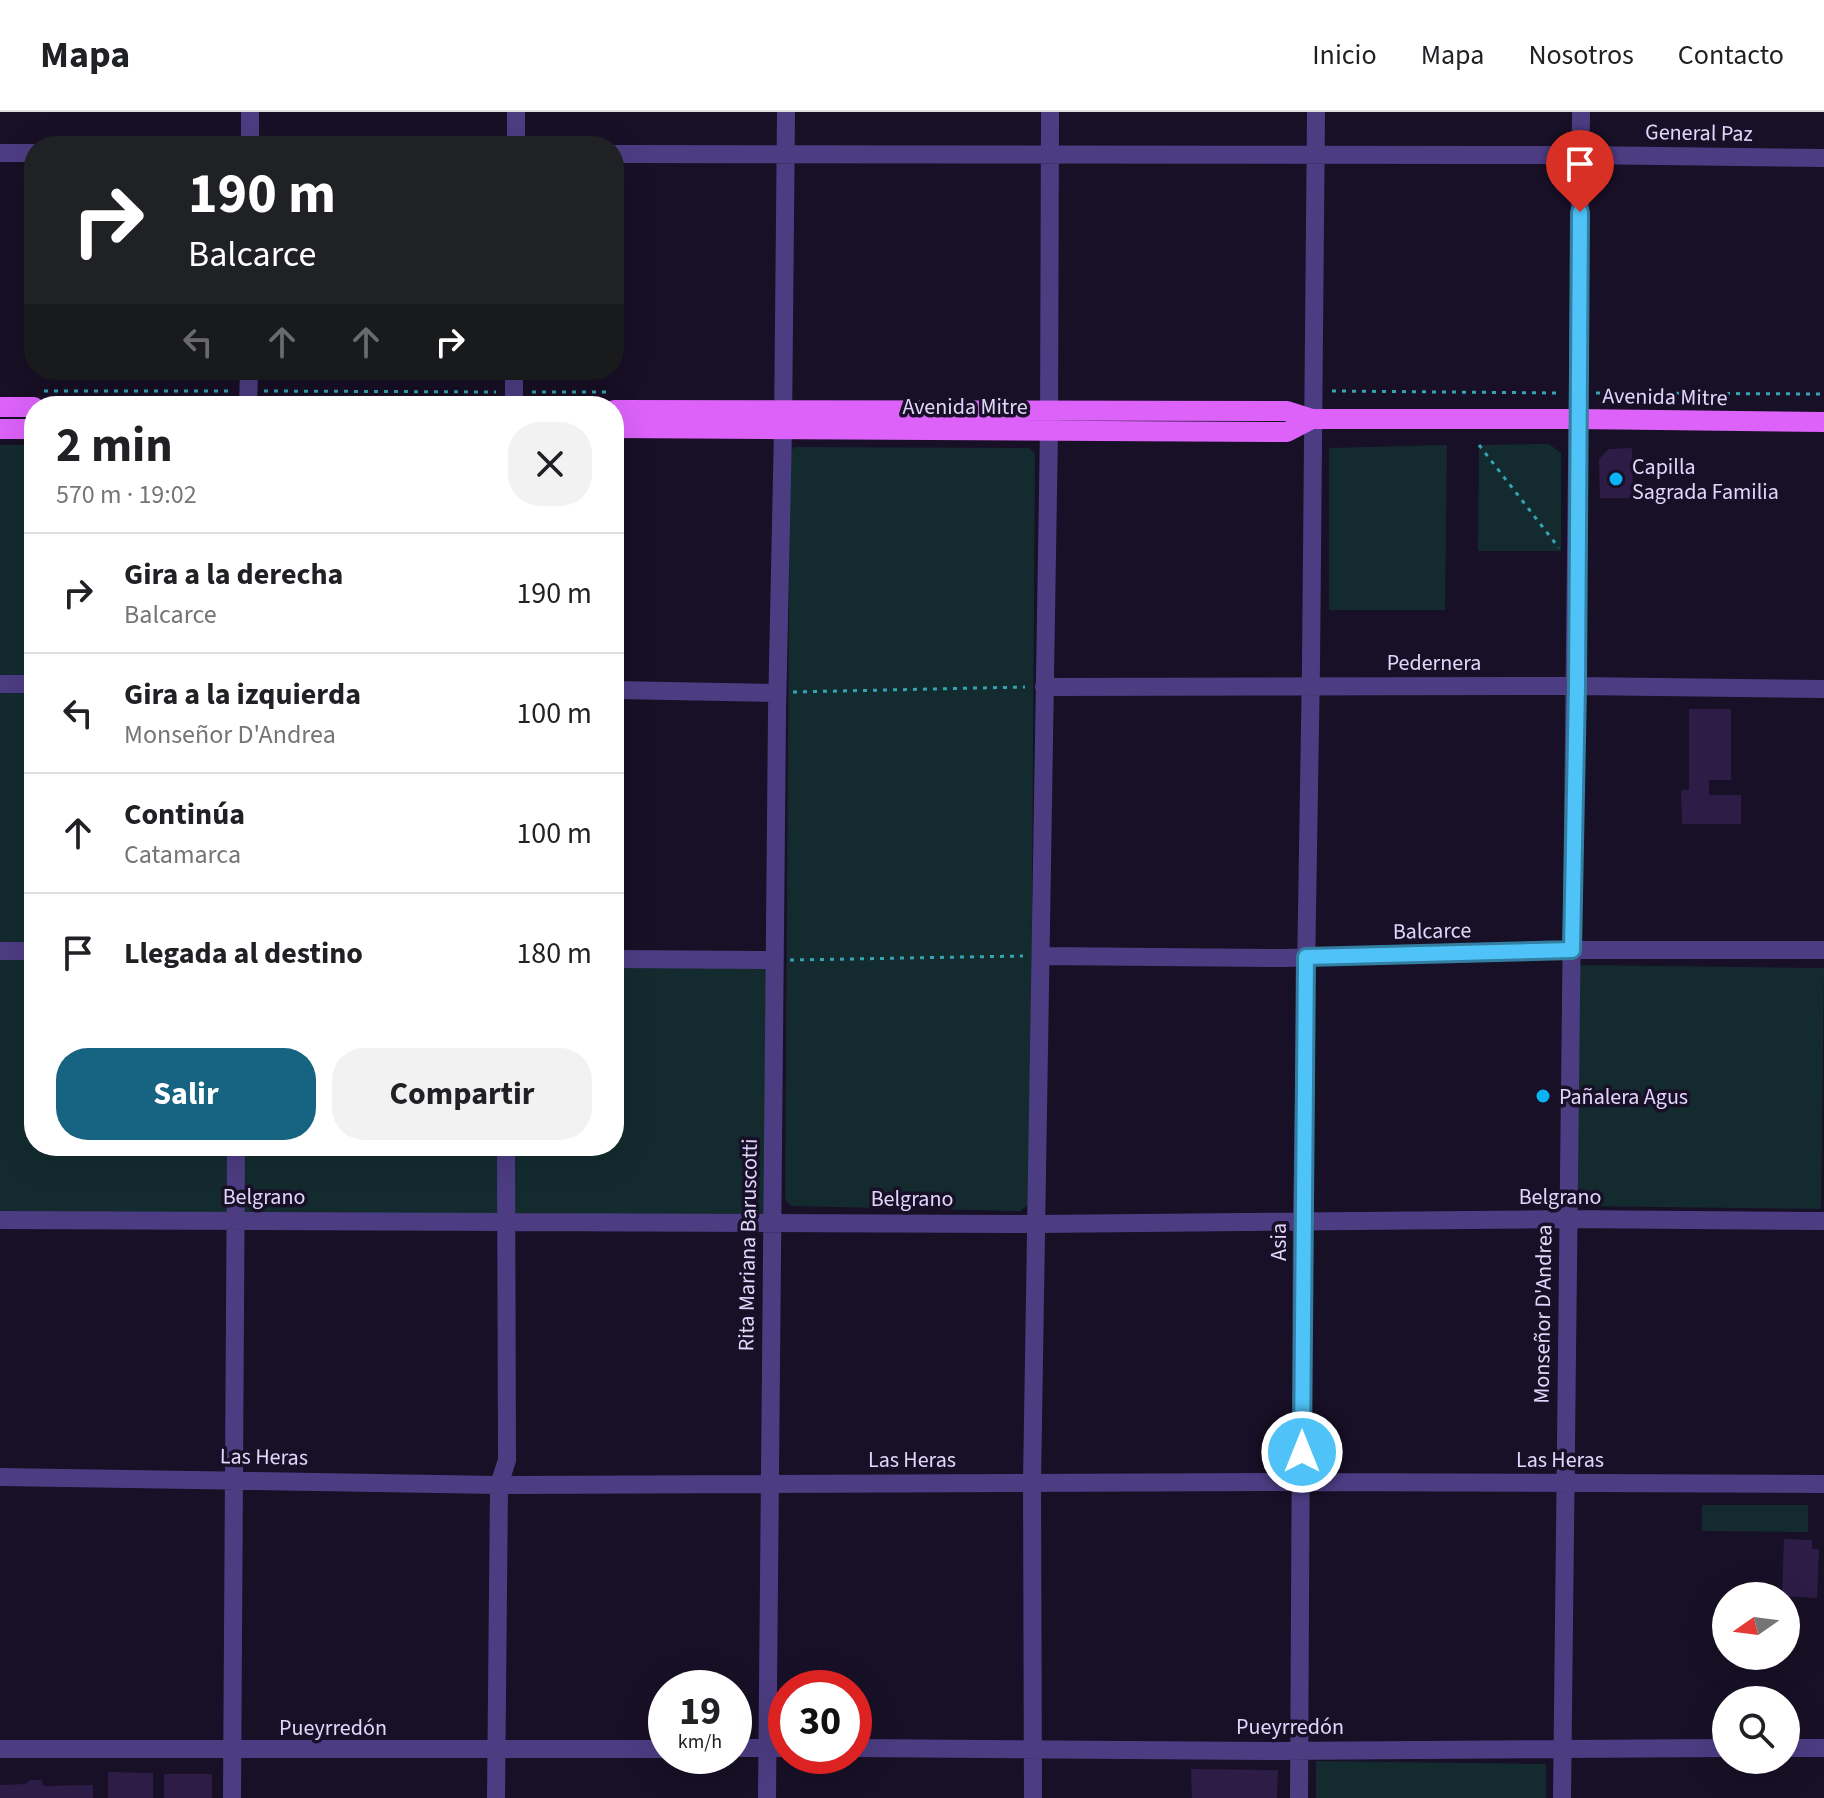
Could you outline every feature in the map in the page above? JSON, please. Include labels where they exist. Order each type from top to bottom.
[{"type":"main road","points":[[0,407],[24,407]]},
{"type":"main road","name":"Avenida Mitre","points":[[624,411],[783,420]]},
{"type":"main road","name":"Avenida Mitre","points":[[624,428],[783,420],[1049,421],[1287,411],[1312,419],[1824,422]]},
{"type":"main road","points":[[0,429],[24,429]]},
{"type":"street","points":[[250,112],[250,136]]},
{"type":"street","points":[[516,112],[516,136]]},
{"type":"street","name":"Rita Mariana Baruscotti","points":[[774,1670],[769,1483],[771,1221],[786,112]]},
{"type":"street","points":[[1033,1798],[1032,1482],[1042,956],[1050,112]]},
{"type":"street","name":"Asia","points":[[1299,1798],[1302,1221],[1316,112]]},
{"type":"street","name":"Monseñor D'Andrea","points":[[1562,1798],[1567,1219],[1577,686],[1581,112]]},
{"type":"street","points":[[0,153],[24,153]]},
{"type":"street","name":"General Paz","points":[[624,154],[1824,158]]},
{"type":"street","points":[[0,684],[24,684]]},
{"type":"street","name":"Pedernera","points":[[1044,687],[1824,689]]},
{"type":"street","points":[[624,690],[777,693]]},
{"type":"street","name":"Balcarce","points":[[1042,956],[1306,957],[1572,950],[1824,950]]},
{"type":"street","points":[[0,951],[24,951]]},
{"type":"street","points":[[624,959],[774,960]]},
{"type":"street","points":[[232,1798],[236,1156]]},
{"type":"street","points":[[496,1798],[499,1485],[507,1460],[506,1156]]},
{"type":"street","name":"Belgrano","points":[[0,1220],[1037,1224],[1567,1219],[1824,1221]]},
{"type":"street","name":"Las Heras","points":[[0,1477],[499,1485],[1032,1482],[1824,1484]]},
{"type":"street","name":"Pueyrredón","points":[[872,1748],[1712,1748]]},
{"type":"street","points":[[1800,1748],[1824,1748]]},
{"type":"street","name":"Pueyrredón","points":[[0,1749],[648,1749]]},
{"type":"street","name":"Rita Mariana Baruscotti","points":[[767,1798],[771,1774]]},
{"type":"path","points":[[1479,445],[1561,551]]},
{"type":"path","points":[[777,693],[1044,687]]},
{"type":"path","points":[[774,960],[1042,956]]},
{"type":"green space","points":[[1549,444],[1561,453],[1561,551],[1478,551],[1479,445]]},
{"type":"green space","points":[[0,445],[24,445],[24,1156],[624,1156],[624,959],[774,960],[771,1221],[0,1220]]},
{"type":"green space","points":[[1447,445],[1445,610],[1329,610],[1329,448]]},
{"type":"green space","points":[[794,447],[1029,448],[1035,453],[1030,1203],[1020,1211],[792,1206],[785,1200],[790,453]]},
{"type":"green space","points":[[1580,965],[1824,968],[1821,1209],[1577,1206]]},
{"type":"green space","points":[[1702,1505],[1808,1505],[1808,1532],[1702,1531]]},
{"type":"green space","points":[[1316,1761],[1546,1764],[1546,1798],[1316,1798]]},
{"type":"building","name":"Capilla Sagrada Familia","points":[[1632,448],[1633,498],[1600,498],[1599,459],[1609,449]]},
{"type":"building","points":[[1689,709],[1731,709],[1731,780],[1709,780],[1709,795],[1741,795],[1741,824],[1682,824],[1681,790],[1689,790]]},
{"type":"building","points":[[1784,1539],[1812,1540],[1812,1549],[1819,1549],[1817,1598],[1800,1597],[1800,1582],[1782,1582]]},
{"type":"building","points":[[1191,1769],[1278,1770],[1277,1798],[1192,1798]]},
{"type":"building","points":[[108,1772],[153,1773],[153,1798],[108,1798]]},
{"type":"building","points":[[164,1774],[212,1774],[212,1798],[164,1798]]},
{"type":"building","points":[[30,1780],[41,1780],[44,1786],[93,1785],[93,1798],[0,1798],[0,1785],[26,1784]]},
{"type":"place","name":"Capilla Sagrada Familia","points":[[1616,479]]},
{"type":"place","name":"Pañalera Agus","points":[[1543,1096]]},
{"type":"route","points":[[1302,1452],[1306,957],[1572,950],[1580,212]]}]
